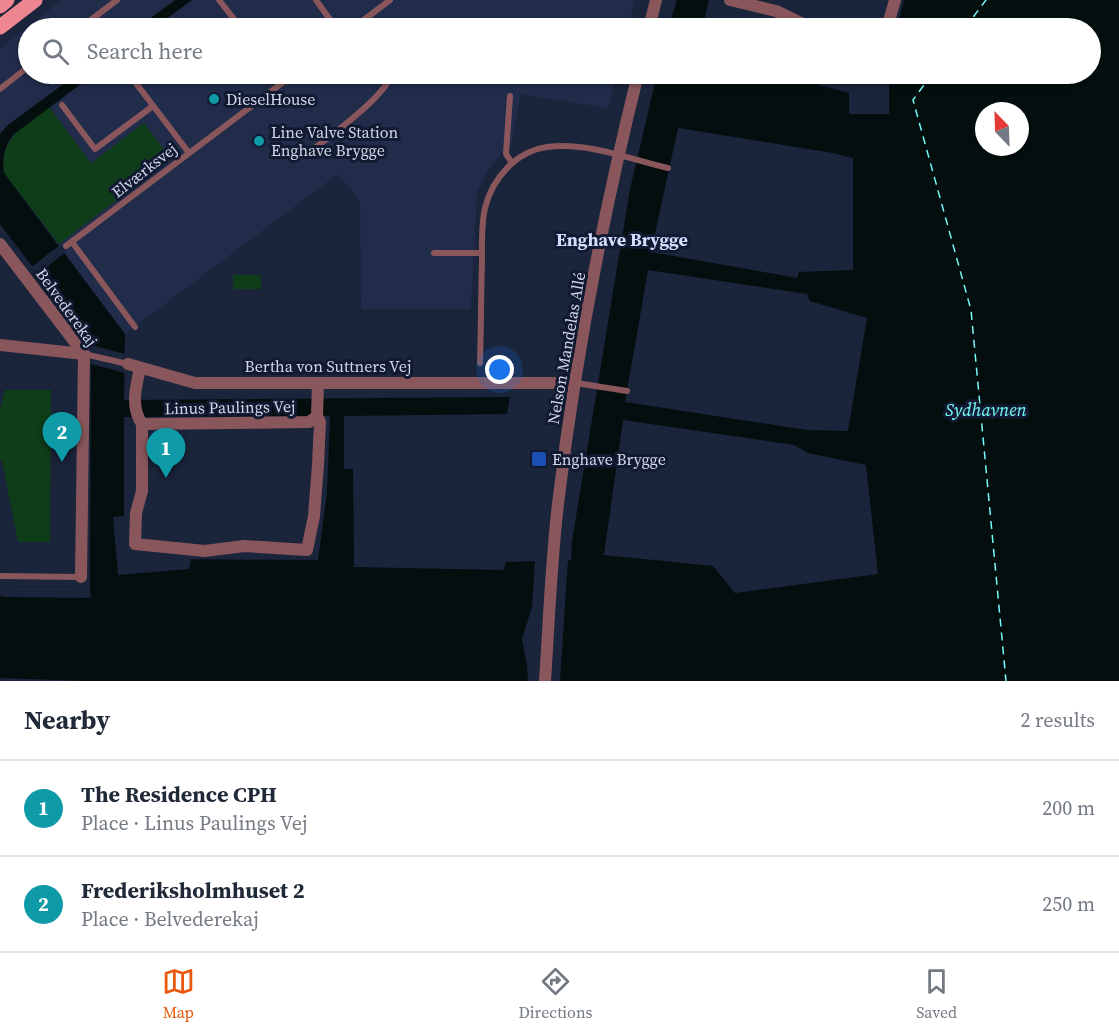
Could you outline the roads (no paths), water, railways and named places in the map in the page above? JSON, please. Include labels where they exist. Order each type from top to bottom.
[{"type":"main road","points":[[0,6],[7,0]]},
{"type":"main road","points":[[0,27],[35,0]]},
{"type":"street","points":[[652,18],[656,0]]},
{"type":"street","points":[[730,0],[776,11],[790,18]]},
{"type":"street","points":[[889,18],[895,0]]},
{"type":"street","name":"Nelson Mandelas Allé","points":[[545,681],[558,502],[576,383],[617,156],[635,84]]},
{"type":"street","name":"Belvederekaj","points":[[0,244],[29,275],[84,354],[81,578]]},
{"type":"street","points":[[0,345],[84,354]]},
{"type":"street","name":"Bertha von Suttners Vej","points":[[134,366],[195,383],[576,383]]},
{"type":"street","name":"Linus Paulings Vej","points":[[134,366],[134,398],[140,420],[142,462],[142,491],[136,513],[135,544],[205,551],[244,546],[307,550],[314,516],[317,479],[320,423],[317,416],[318,383]]},
{"type":"street","name":"Linus Paulings Vej","points":[[140,420],[309,422],[317,416]]},
{"type":"lane","points":[[93,18],[117,0]]},
{"type":"lane","points":[[219,0],[233,18]]},
{"type":"lane","points":[[316,0],[329,18]]},
{"type":"lane","points":[[368,18],[390,0]]},
{"type":"lane","points":[[0,89],[18,75]]},
{"type":"lane","name":"Elværksvej","points":[[135,327],[69,244],[189,153],[136,84]]},
{"type":"lane","points":[[189,153],[279,84]]},
{"type":"lane","points":[[308,154],[373,100],[387,84]]},
{"type":"lane","points":[[510,96],[506,154],[512,163]]},
{"type":"lane","points":[[62,105],[95,149],[153,106]]},
{"type":"lane","points":[[480,363],[485,208],[491,191],[512,163],[525,154],[545,147],[564,146],[590,149],[668,168]]},
{"type":"lane","points":[[434,253],[482,254]]},
{"type":"lane","name":"Bertha von Suttners Vej","points":[[84,354],[134,366]]},
{"type":"lane","points":[[576,383],[627,391]]},
{"type":"lane","points":[[0,576],[81,578]]},
{"type":"water","points":[[175,0],[192,0],[168,18],[151,18]]},
{"type":"water","points":[[677,0],[709,0],[704,18],[671,18]]},
{"type":"water","name":"Sydhavnen","points":[[904,0],[1119,0],[1119,681],[88,681],[0,678],[0,586],[90,587],[91,344],[0,224],[0,134],[8,125],[63,84],[81,84],[13,135],[4,153],[4,173],[125,334],[124,400],[510,397],[507,414],[344,416],[344,469],[353,469],[354,567],[504,570],[506,562],[571,560],[572,541],[630,189],[655,84],[815,84],[849,93],[849,114],[889,114],[889,84],[1101,84],[1101,18],[900,18]],"holes":[[[678,128],[853,158],[853,270],[799,272],[797,278],[651,252]],[[648,270],[807,294],[810,301],[867,318],[848,431],[807,430],[625,402]],[[330,416],[327,493],[318,560],[124,559],[124,417]],[[623,420],[794,445],[808,453],[866,465],[878,574],[735,593],[713,566],[604,555]]]},
{"type":"place","name":"DieselHouse","points":[[214,99]]},
{"type":"place","name":"Line Valve Station Enghave Brygge","points":[[259,141]]},
{"type":"place","name":"Enghave Brygge","points":[[539,459]]},
{"type":"place","name":"Frederiksholmhuset 2","points":[[62,462]]},
{"type":"place","name":"The Residence CPH","points":[[166,478]]},
{"type":"district","name":"Enghave Brygge","points":[[622,239]]}]
